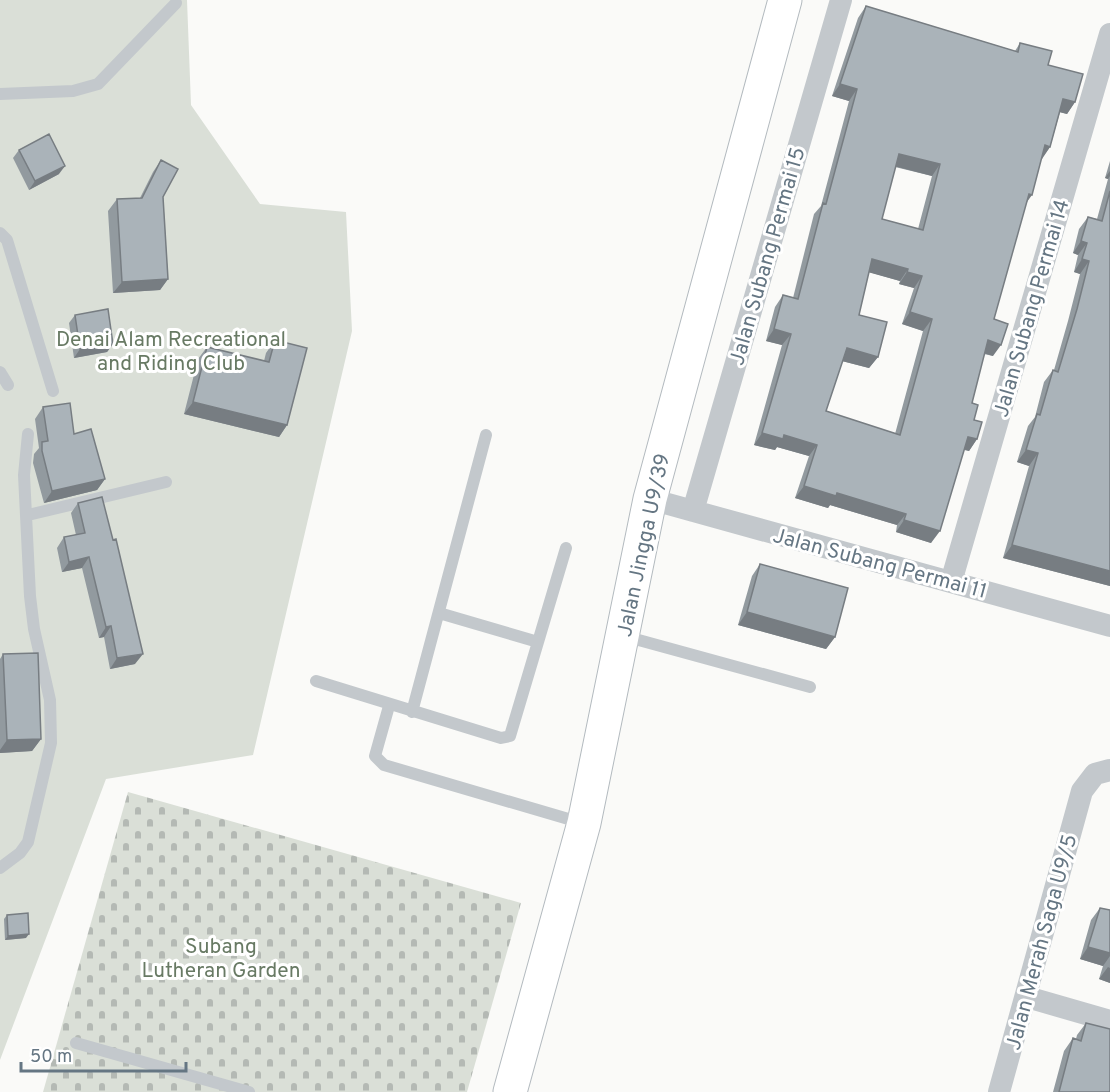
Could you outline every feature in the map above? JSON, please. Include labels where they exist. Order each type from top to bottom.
[{"type":"street","name":"Jalan Jingga U9/39","points":[[510,1092],[584,823],[650,500],[785,0]]},
{"type":"street","name":"Jalan Subang Permai 15","points":[[693,512],[841,0]]},
{"type":"street","name":"Jalan Subang Permai 14","points":[[951,582],[1110,33]]},
{"type":"street","name":"Jalan Subang Permai 11","points":[[650,500],[1110,626]]},
{"type":"street","name":"Jalan Merah Saga U9/5","points":[[999,1092],[1082,791],[1095,774],[1110,770]]},
{"type":"street","points":[[1027,997],[1110,1021]]},
{"type":"lane","points":[[0,94],[73,91],[98,84],[176,3]]},
{"type":"lane","points":[[0,233],[6,240],[53,391]]},
{"type":"lane","points":[[0,372],[8,385]]},
{"type":"lane","points":[[0,868],[20,853],[28,842],[51,743],[50,700],[34,629],[30,596],[28,515],[24,474],[28,434]]},
{"type":"lane","points":[[412,712],[486,435]]},
{"type":"lane","points":[[28,515],[166,482]]},
{"type":"lane","points":[[316,681],[389,706],[501,738],[510,736],[566,548]]},
{"type":"lane","points":[[439,613],[538,642]]},
{"type":"lane","points":[[623,636],[810,687]]},
{"type":"lane","points":[[389,706],[375,756],[384,765],[584,823]]},
{"type":"lane","points":[[76,1043],[249,1092]]},
{"type":"green space","name":"Denai Alam Recreational and Riding Club","points":[[0,0],[187,0],[191,105],[260,204],[346,212],[352,331],[253,755],[106,779],[0,1060]]},
{"type":"green space","name":"Subang Lutheran Garden","points":[[128,792],[521,903],[467,1092],[43,1092]]},
{"type":"building","points":[[866,6],[1018,52],[1020,43],[1052,51],[1048,65],[1083,74],[1075,102],[1063,99],[1050,147],[1045,145],[1032,195],[1029,194],[994,319],[1008,324],[1001,345],[988,340],[972,403],[978,405],[974,420],[982,422],[977,439],[968,437],[940,531],[904,520],[906,514],[837,493],[836,496],[804,486],[817,445],[784,435],[783,439],[762,433],[791,334],[774,329],[783,295],[798,299],[823,203],[826,204],[857,89],[840,84]],"holes":[[[899,154],[940,164],[923,230],[882,219]],[[872,259],[908,269],[907,272],[922,276],[910,312],[932,319],[900,435],[826,411],[847,348],[878,357],[887,322],[859,315]]]},
{"type":"building","points":[[49,134],[65,166],[35,181],[19,150]]},
{"type":"building","points":[[161,160],[178,169],[163,197],[168,279],[122,282],[117,199],[142,198]]},
{"type":"building","points":[[1110,191],[1110,571],[1012,545],[1038,453],[1026,450],[1037,414],[1040,415],[1053,370],[1058,372],[1089,261],[1082,259],[1087,243],[1081,241],[1088,217],[1102,221]]},
{"type":"building","points":[[108,309],[113,344],[80,349],[75,315]]},
{"type":"building","points":[[275,340],[307,348],[287,425],[193,402],[207,347],[269,362]]},
{"type":"building","points":[[70,403],[74,434],[91,429],[105,479],[52,491],[42,451],[42,442],[48,441],[43,407]]},
{"type":"building","points":[[102,497],[113,540],[116,539],[143,654],[117,658],[111,626],[106,627],[89,557],[69,562],[64,537],[85,533],[78,503]]},
{"type":"building","points":[[760,564],[848,588],[835,637],[747,612]]},
{"type":"building","points":[[38,653],[41,739],[7,740],[3,654]]},
{"type":"building","points":[[1100,908],[1110,910],[1110,953],[1088,947]]},
{"type":"building","points":[[28,913],[29,934],[8,936],[7,915]]},
{"type":"building","points":[[1086,1023],[1110,1029],[1110,1092],[1059,1092],[1073,1038],[1081,1041]]}]
